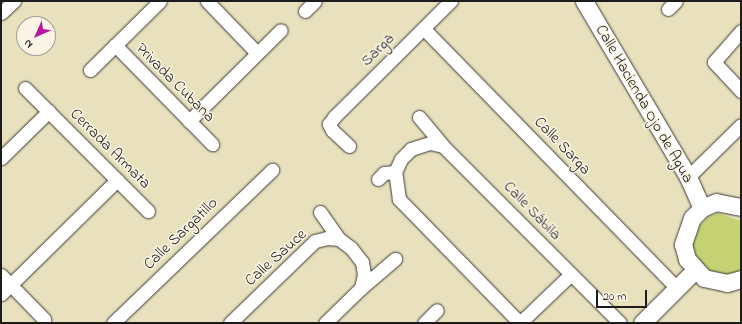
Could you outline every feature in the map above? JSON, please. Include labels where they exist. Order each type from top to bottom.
[{"type":"street","points":[[90,70],[160,1]]},
{"type":"street","points":[[207,1],[257,53]]},
{"type":"street","points":[[305,11],[315,1]]},
{"type":"street","name":"Sarga","points":[[349,146],[329,124],[451,1]]},
{"type":"street","name":"Calle Hacienda Ojo de Agua","points":[[584,1],[688,177],[702,208]]},
{"type":"street","name":"Calle Sarga","points":[[424,28],[677,288]]},
{"type":"street","points":[[189,121],[281,30]]},
{"type":"street","points":[[741,31],[714,62],[741,91]]},
{"type":"street","name":"Privada Cubana","points":[[114,45],[212,144]]},
{"type":"street","name":"Cerrada Armata","points":[[25,88],[148,211]]},
{"type":"street","name":"Cerrada Armata","points":[[1,158],[49,111]]},
{"type":"street","name":"Calle Sábila","points":[[419,117],[443,146],[570,275],[620,323]]},
{"type":"street","points":[[688,177],[741,125]]},
{"type":"street","points":[[443,146],[430,143],[411,149],[401,158],[395,172],[399,199],[520,322],[570,275]]},
{"type":"street","name":"Calle Sargatillo","points":[[113,323],[272,170]]},
{"type":"street","points":[[378,179],[384,173],[395,172]]},
{"type":"street","points":[[6,289],[117,180]]},
{"type":"street","points":[[741,206],[716,202],[702,208],[692,218],[683,244],[695,270],[715,282],[741,279]]},
{"type":"street","points":[[320,212],[339,240],[351,248],[362,262],[362,288]]},
{"type":"street","name":"Calle Sauce","points":[[230,323],[315,242],[326,238],[339,240]]},
{"type":"street","points":[[325,323],[395,258]]},
{"type":"street","points":[[642,323],[695,270]]},
{"type":"street","points":[[1,275],[6,289],[44,319]]},
{"type":"street","points":[[424,323],[437,310]]},
{"type":"green space","points":[[718,213],[741,221],[741,269],[737,273],[725,276],[706,272],[693,254],[694,232],[708,217]]}]
